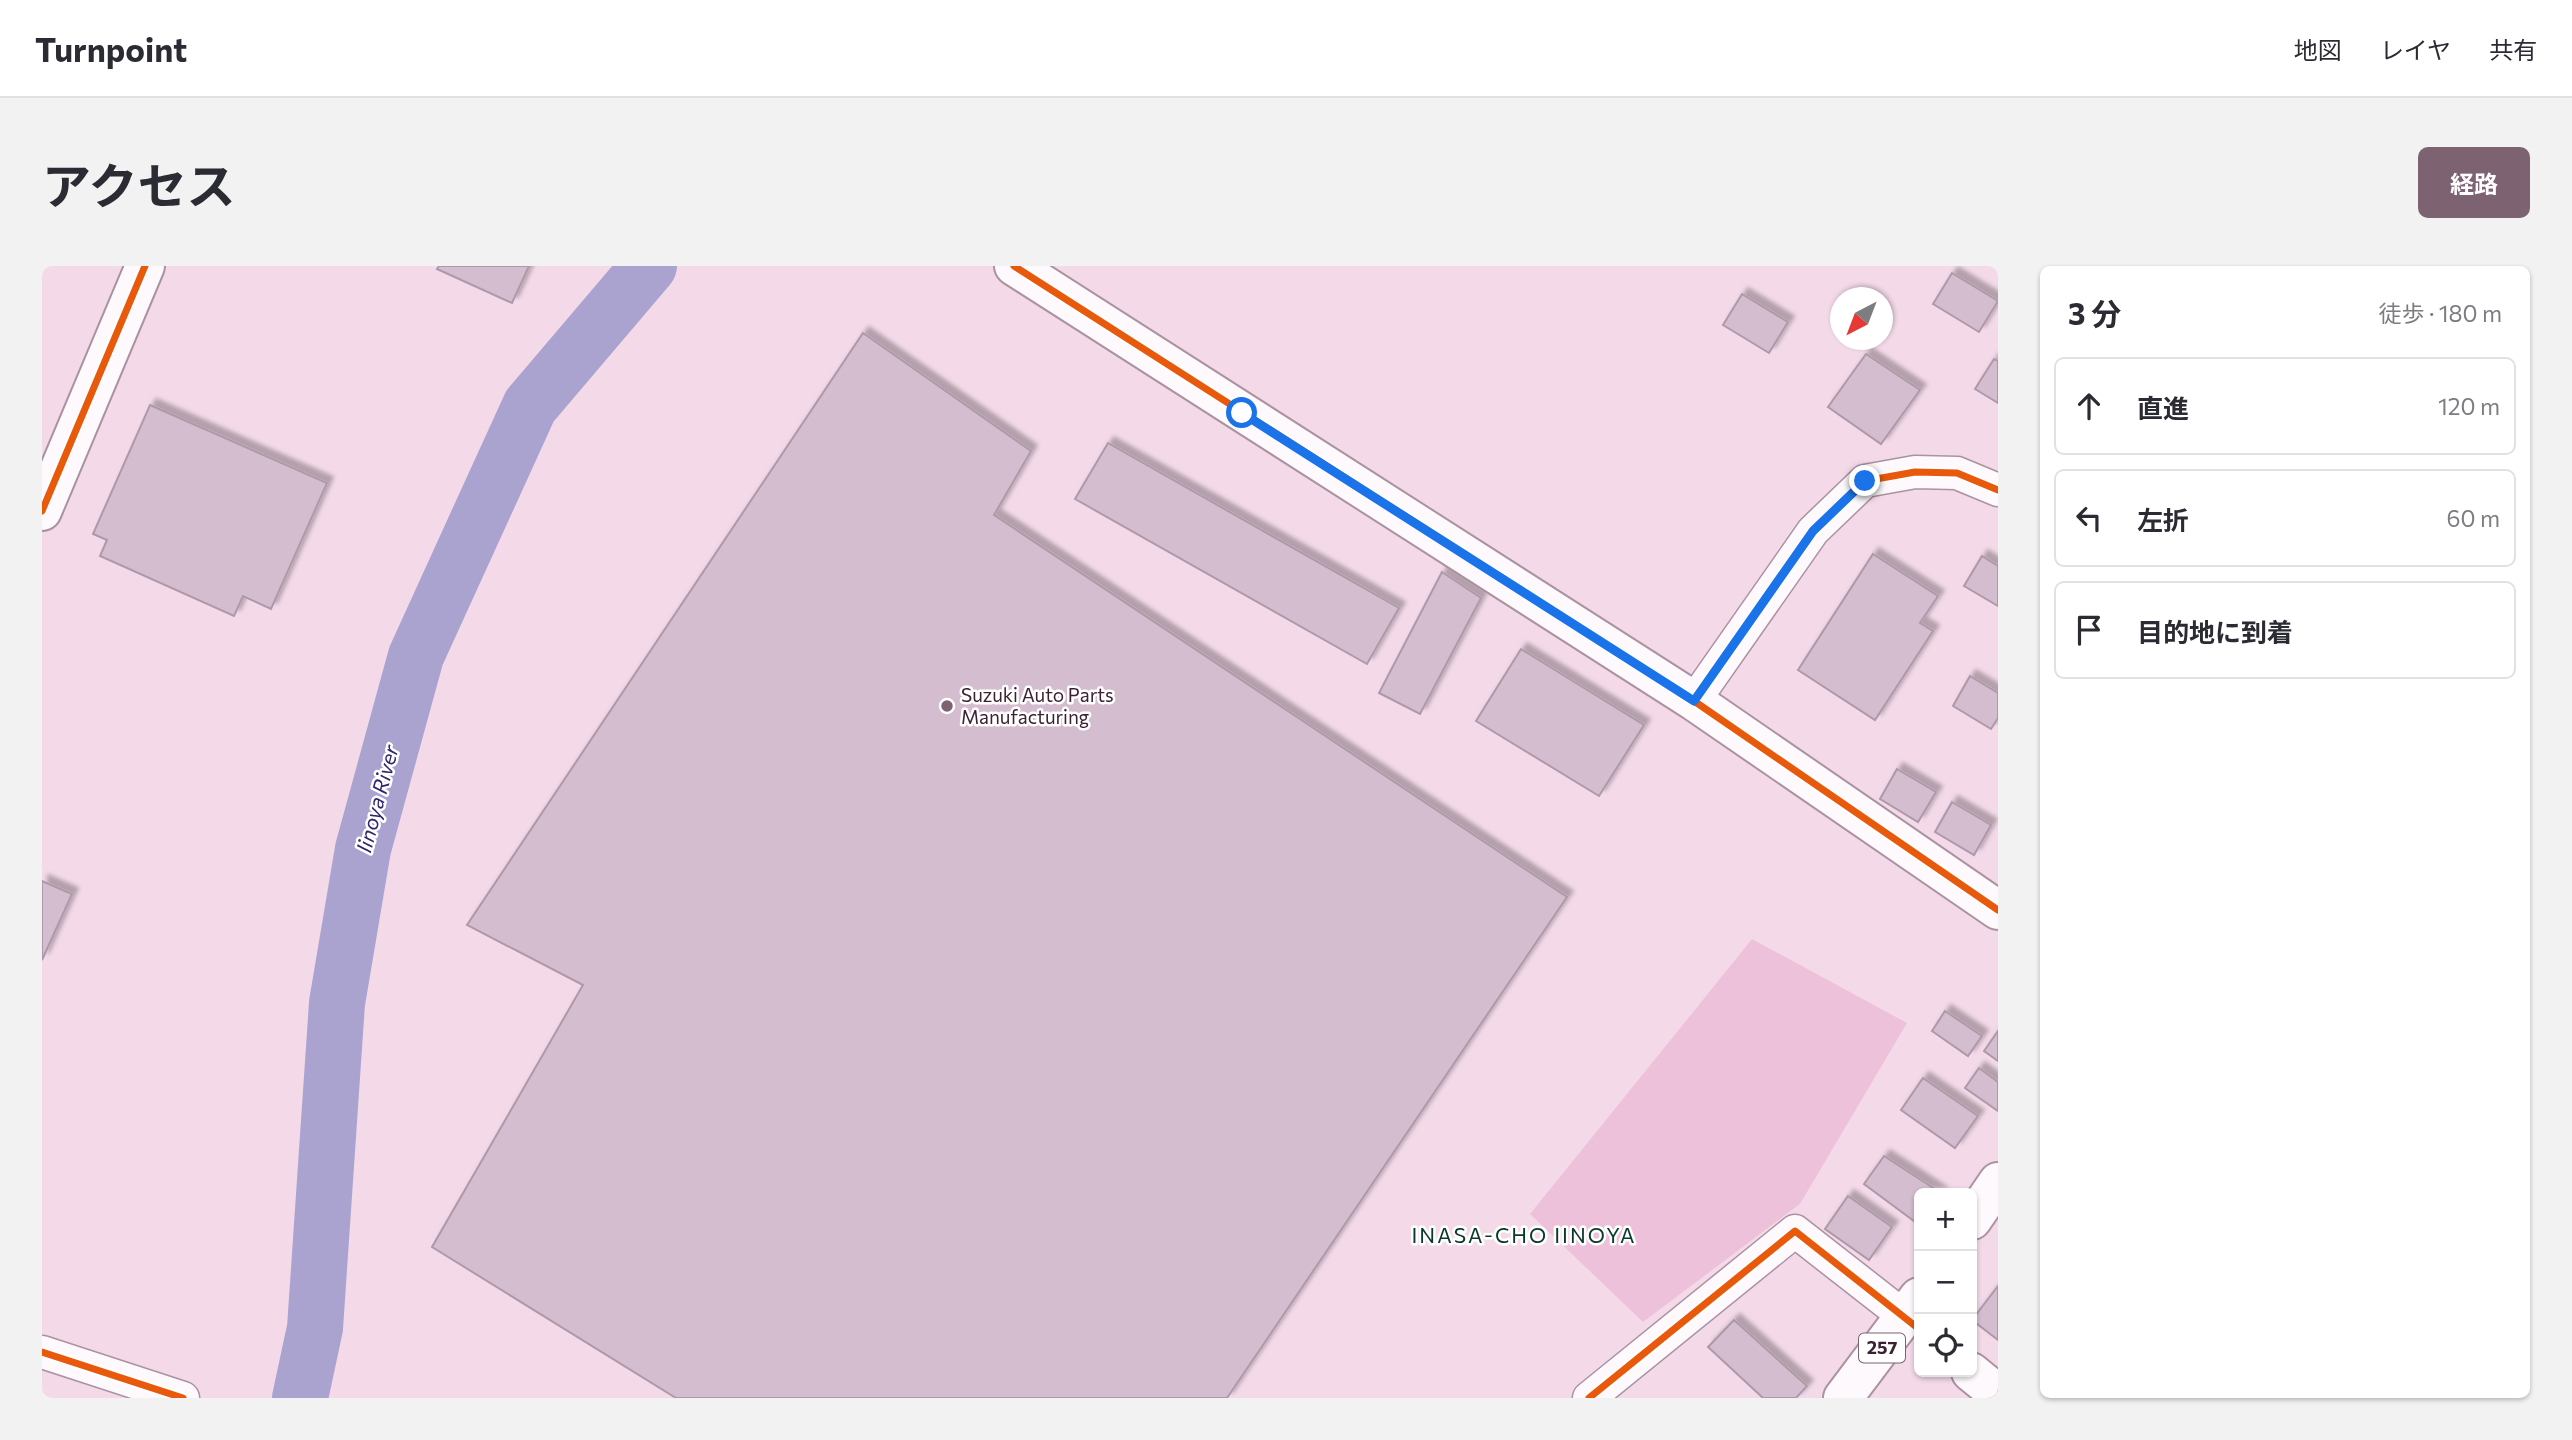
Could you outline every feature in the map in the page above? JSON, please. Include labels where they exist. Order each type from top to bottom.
[{"type":"main road","points":[[42,512],[145,266]]},
{"type":"main road","points":[[1014,266],[1694,701],[1998,910]]},
{"type":"main road","points":[[1977,1213],[1998,1182]]},
{"type":"main road","name":"257","points":[[1843,1398],[1914,1315]]},
{"type":"main road","points":[[1977,1377],[1998,1394]]},
{"type":"street","points":[[1694,701],[1813,531],[1865,481],[1915,472],[1957,473],[1998,490]]},
{"type":"street","points":[[1589,1398],[1795,1231],[1914,1313]]},
{"type":"street","points":[[42,1352],[183,1398]]},
{"type":"shaded area","points":[[1752,939],[1907,1023],[1800,1204],[1643,1322],[1530,1214]]},
{"type":"building","points":[[439,266],[529,266],[512,303],[437,269]]},
{"type":"building","points":[[1952,273],[1998,301],[1979,332],[1933,304]]},
{"type":"building","points":[[1742,294],[1788,322],[1769,353],[1723,325]]},
{"type":"building","name":"Suzuki Auto Parts Manufacturing","points":[[863,333],[1031,451],[994,515],[1567,897],[1227,1398],[676,1398],[432,1247],[583,985],[467,925]]},
{"type":"building","points":[[1866,354],[1920,390],[1881,444],[1828,407]]},
{"type":"building","points":[[1994,359],[1998,361],[1998,403],[1975,389]]},
{"type":"building","points":[[150,405],[327,483],[271,609],[243,596],[234,616],[100,556],[107,540],[93,534]]},
{"type":"building","points":[[1108,443],[1399,608],[1367,664],[1075,499]]},
{"type":"building","points":[[1873,554],[1938,596],[1920,623],[1933,631],[1875,720],[1798,670]]},
{"type":"building","points":[[1982,556],[1998,566],[1998,606],[1964,586]]},
{"type":"building","points":[[1442,572],[1481,598],[1420,714],[1379,693]]},
{"type":"building","points":[[1521,649],[1644,725],[1599,796],[1476,721]]},
{"type":"building","points":[[1970,676],[1998,693],[1998,718],[1991,729],[1953,706]]},
{"type":"building","points":[[1897,769],[1936,792],[1918,822],[1880,799]]},
{"type":"building","points":[[1952,802],[1991,825],[1974,855],[1935,832]]},
{"type":"building","points":[[42,881],[72,894],[42,960]]},
{"type":"building","points":[[1945,1011],[1982,1036],[1968,1056],[1932,1031]]},
{"type":"building","points":[[1998,1031],[1998,1061],[1984,1051]]},
{"type":"building","points":[[1979,1068],[1998,1082],[1998,1111],[1965,1088]]},
{"type":"building","points":[[1923,1078],[1978,1116],[1955,1148],[1901,1110]]},
{"type":"building","points":[[1884,1156],[1933,1188],[1914,1188],[1914,1221],[1864,1184]]},
{"type":"building","points":[[1848,1196],[1892,1227],[1869,1260],[1825,1229]]},
{"type":"building","points":[[1998,1286],[1998,1340],[1977,1324],[1977,1313]]},
{"type":"building","points":[[1734,1320],[1807,1386],[1796,1398],[1763,1398],[1708,1347]]},
{"type":"waterway","name":"Iinoya River","points":[[300,1398],[315,1328],[337,1003],[363,849],[416,656],[530,406],[649,266]]},
{"type":"cycle path","points":[[42,511],[145,266]]},
{"type":"cycle path","points":[[1014,266],[1694,701],[1998,910]]},
{"type":"cycle path","points":[[1694,701],[1813,531],[1865,481],[1915,472],[1957,473],[1998,490]]},
{"type":"cycle path","points":[[1589,1398],[1795,1231],[1914,1325]]},
{"type":"cycle path","points":[[42,1352],[183,1398]]},
{"type":"place","name":"Suzuki Auto Parts Manufacturing","points":[[947,706]]},
{"type":"district","name":"INASA-CHO IINOYA","points":[[1524,1236]]},
{"type":"route","points":[[1242,413],[1694,701],[1813,531],[1865,481]]}]
